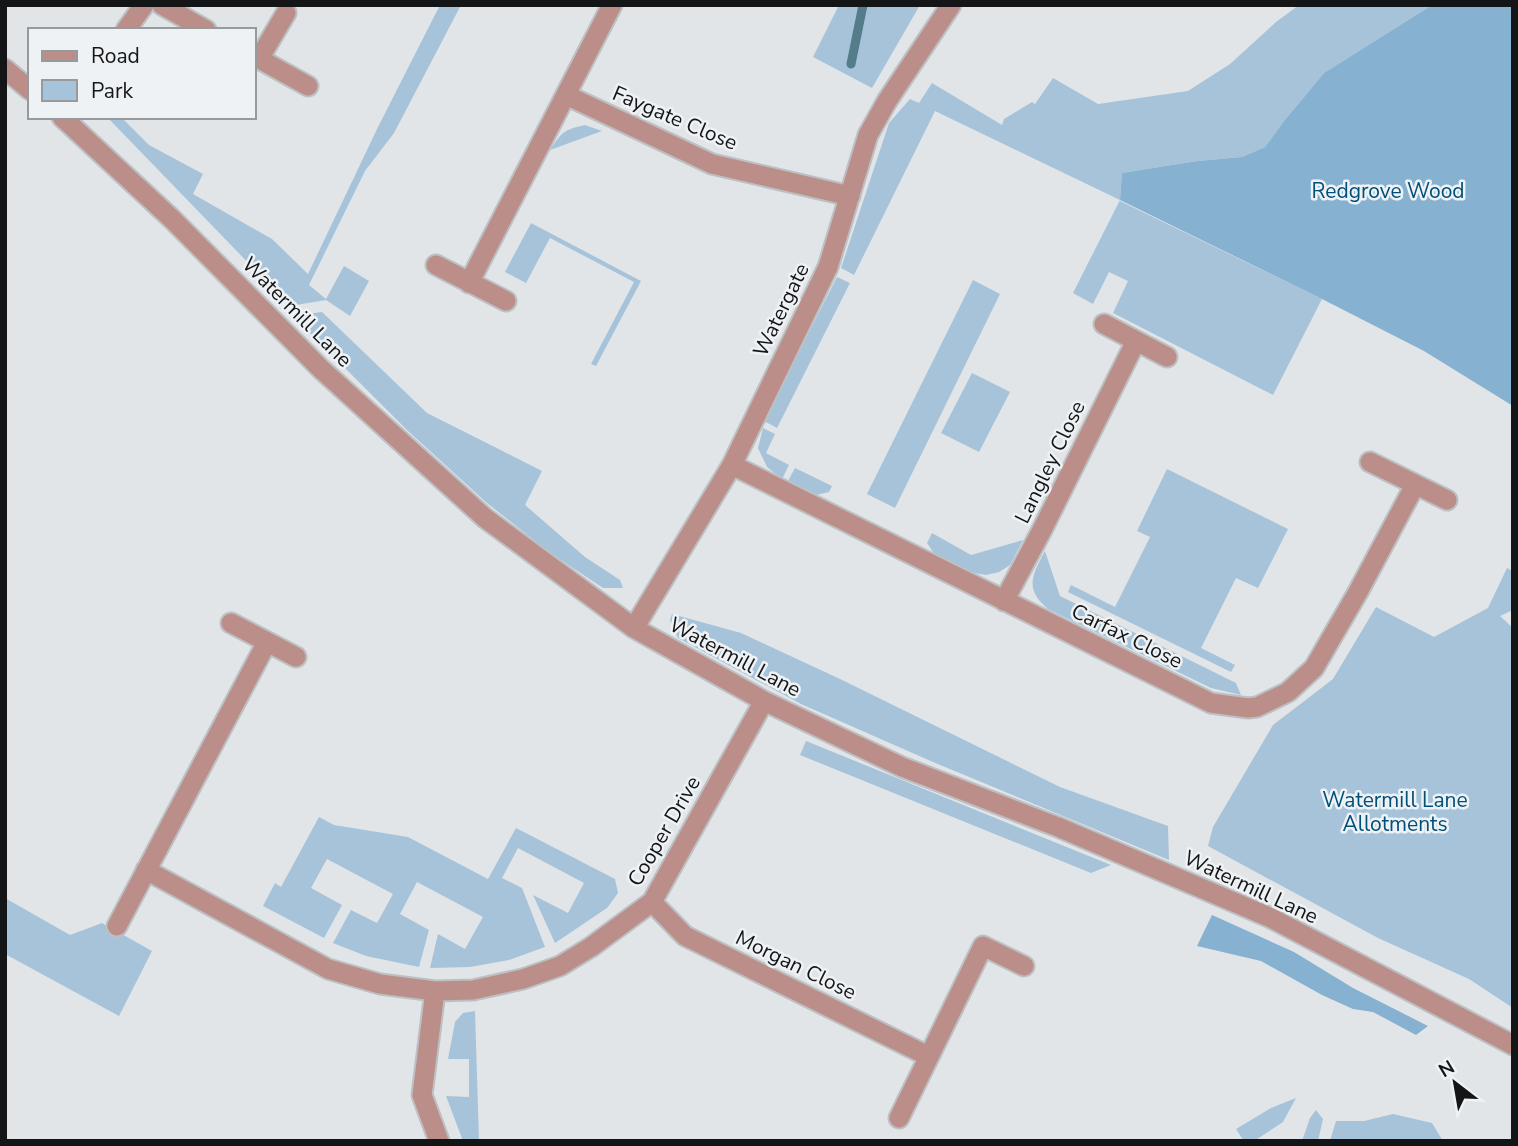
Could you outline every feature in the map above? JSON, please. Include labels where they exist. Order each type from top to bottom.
[{"type":"street","points":[[127,28],[144,5]]},
{"type":"street","points":[[162,5],[202,28]]},
{"type":"street","points":[[469,283],[612,5]]},
{"type":"street","name":"Watergate","points":[[634,628],[732,465],[828,267],[868,135],[887,101],[951,5]]},
{"type":"street","points":[[286,13],[256,58],[308,86]]},
{"type":"street","points":[[5,69],[28,88]]},
{"type":"street","name":"Faygate Close","points":[[566,94],[712,163],[850,196]]},
{"type":"street","name":"Watermill Lane","points":[[64,119],[172,219],[321,369],[485,518],[634,628],[764,701],[902,767],[1058,827],[1271,918],[1513,1045]]},
{"type":"street","points":[[436,265],[506,301]]},
{"type":"street","points":[[1104,324],[1167,357]]},
{"type":"street","name":"Langley Close","points":[[1004,601],[1136,341]]},
{"type":"street","points":[[1370,462],[1447,500]]},
{"type":"street","name":"Carfax Close","points":[[732,465],[1211,703],[1248,708],[1257,707],[1288,692],[1314,668],[1415,485]]},
{"type":"street","points":[[231,623],[296,657]]},
{"type":"street","points":[[117,926],[267,642]]},
{"type":"street","name":"Cooper Drive","points":[[146,870],[328,969],[380,984],[435,991],[473,990],[523,979],[560,966],[591,947],[652,902],[764,701]]},
{"type":"street","name":"Morgan Close","points":[[652,902],[685,936],[928,1056]]},
{"type":"street","points":[[899,1118],[983,946],[1024,966]]},
{"type":"street","points":[[435,991],[422,1095],[439,1141]]},
{"type":"green space","points":[[440,5],[461,5],[394,133],[365,171],[309,285],[326,299],[344,266],[369,281],[350,316],[326,300],[290,306],[109,119],[123,119],[149,145],[203,174],[193,194],[272,239],[308,274]]},
{"type":"green space","points":[[839,5],[920,5],[872,88],[813,57]]},
{"type":"green space","points":[[1299,5],[1432,5],[1324,73],[1265,147],[1242,157],[1122,173],[1120,201],[1322,299],[1273,395],[1113,313],[1128,281],[1109,272],[1093,304],[1073,293],[1120,200],[935,111],[854,275],[841,268],[889,123],[910,99],[919,103],[932,83],[1002,125],[1004,119],[1032,102],[1035,104],[1053,78],[1098,104],[1188,91],[1230,64]]},
{"type":"green space","name":"Redgrove Wood","points":[[1432,5],[1513,5],[1513,406],[1424,351],[1120,200],[1122,173],[1242,157],[1265,147],[1324,73]]},
{"type":"green space","points":[[585,125],[602,131],[550,150],[564,133]]},
{"type":"green space","points":[[531,223],[641,281],[596,366],[591,364],[634,282],[550,238],[526,283],[505,272]]},
{"type":"green space","points":[[837,277],[850,283],[777,428],[764,421]]},
{"type":"green space","points":[[973,280],[1000,294],[895,508],[867,494]]},
{"type":"green space","points":[[322,312],[427,413],[542,471],[525,505],[585,557],[620,580],[623,588],[603,588],[549,552],[487,503],[408,431],[296,319],[299,315]]},
{"type":"green space","points":[[972,373],[1010,392],[979,452],[941,433]]},
{"type":"green space","points":[[763,428],[775,434],[766,453],[789,465],[782,479],[767,467],[758,448]]},
{"type":"green space","points":[[795,468],[832,486],[829,492],[816,495],[788,481]]},
{"type":"green space","points":[[1167,469],[1288,529],[1258,588],[1236,578],[1201,648],[1235,665],[1231,672],[1068,592],[1071,585],[1115,607],[1150,537],[1137,531]]},
{"type":"green space","points":[[932,533],[971,555],[1023,540],[1010,565],[999,572],[986,575],[969,572],[935,555],[927,543]]},
{"type":"green space","points":[[1045,551],[1060,596],[1236,683],[1241,695],[1211,688],[1048,609],[1040,602],[1033,588],[1034,575]]},
{"type":"green space","name":"Watermill Lane Allotments","points":[[1507,568],[1513,571],[1513,610],[1500,616],[1513,628],[1513,1008],[1469,979],[1378,938],[1208,846],[1213,827],[1273,725],[1333,679],[1376,607],[1434,637],[1488,608]]},
{"type":"green space","points":[[672,614],[741,633],[1060,787],[1168,826],[1169,860],[801,704],[678,638],[670,620]]},
{"type":"green space","points":[[806,741],[1111,865],[1091,873],[800,755]]},
{"type":"green space","points":[[319,817],[334,825],[408,837],[488,879],[516,828],[615,879],[618,893],[607,908],[555,943],[533,895],[568,913],[584,883],[518,848],[502,878],[522,888],[545,947],[509,960],[470,967],[430,968],[438,934],[465,949],[483,917],[417,882],[400,914],[429,930],[419,967],[366,956],[333,943],[351,910],[377,923],[393,894],[327,859],[311,888],[342,905],[324,938],[263,906],[275,883],[281,887]]},
{"type":"green space","points":[[5,898],[70,935],[102,923],[152,951],[119,1016],[5,954]]},
{"type":"green space","points":[[1212,915],[1294,952],[1353,988],[1428,1026],[1416,1035],[1373,1012],[1353,1009],[1322,995],[1261,961],[1197,946]]},
{"type":"green space","points":[[475,1011],[479,1141],[463,1141],[446,1096],[469,1097],[469,1059],[448,1059],[455,1022],[463,1013]]},
{"type":"green space","points":[[1296,1098],[1283,1122],[1254,1141],[1244,1141],[1236,1129],[1271,1108]]},
{"type":"green space","points":[[1316,1110],[1323,1119],[1318,1141],[1302,1141],[1310,1118]]},
{"type":"green space","points":[[1393,1114],[1432,1123],[1443,1141],[1330,1141],[1336,1121],[1364,1121]]},
{"type":"waterway","points":[[851,64],[863,5]]}]
